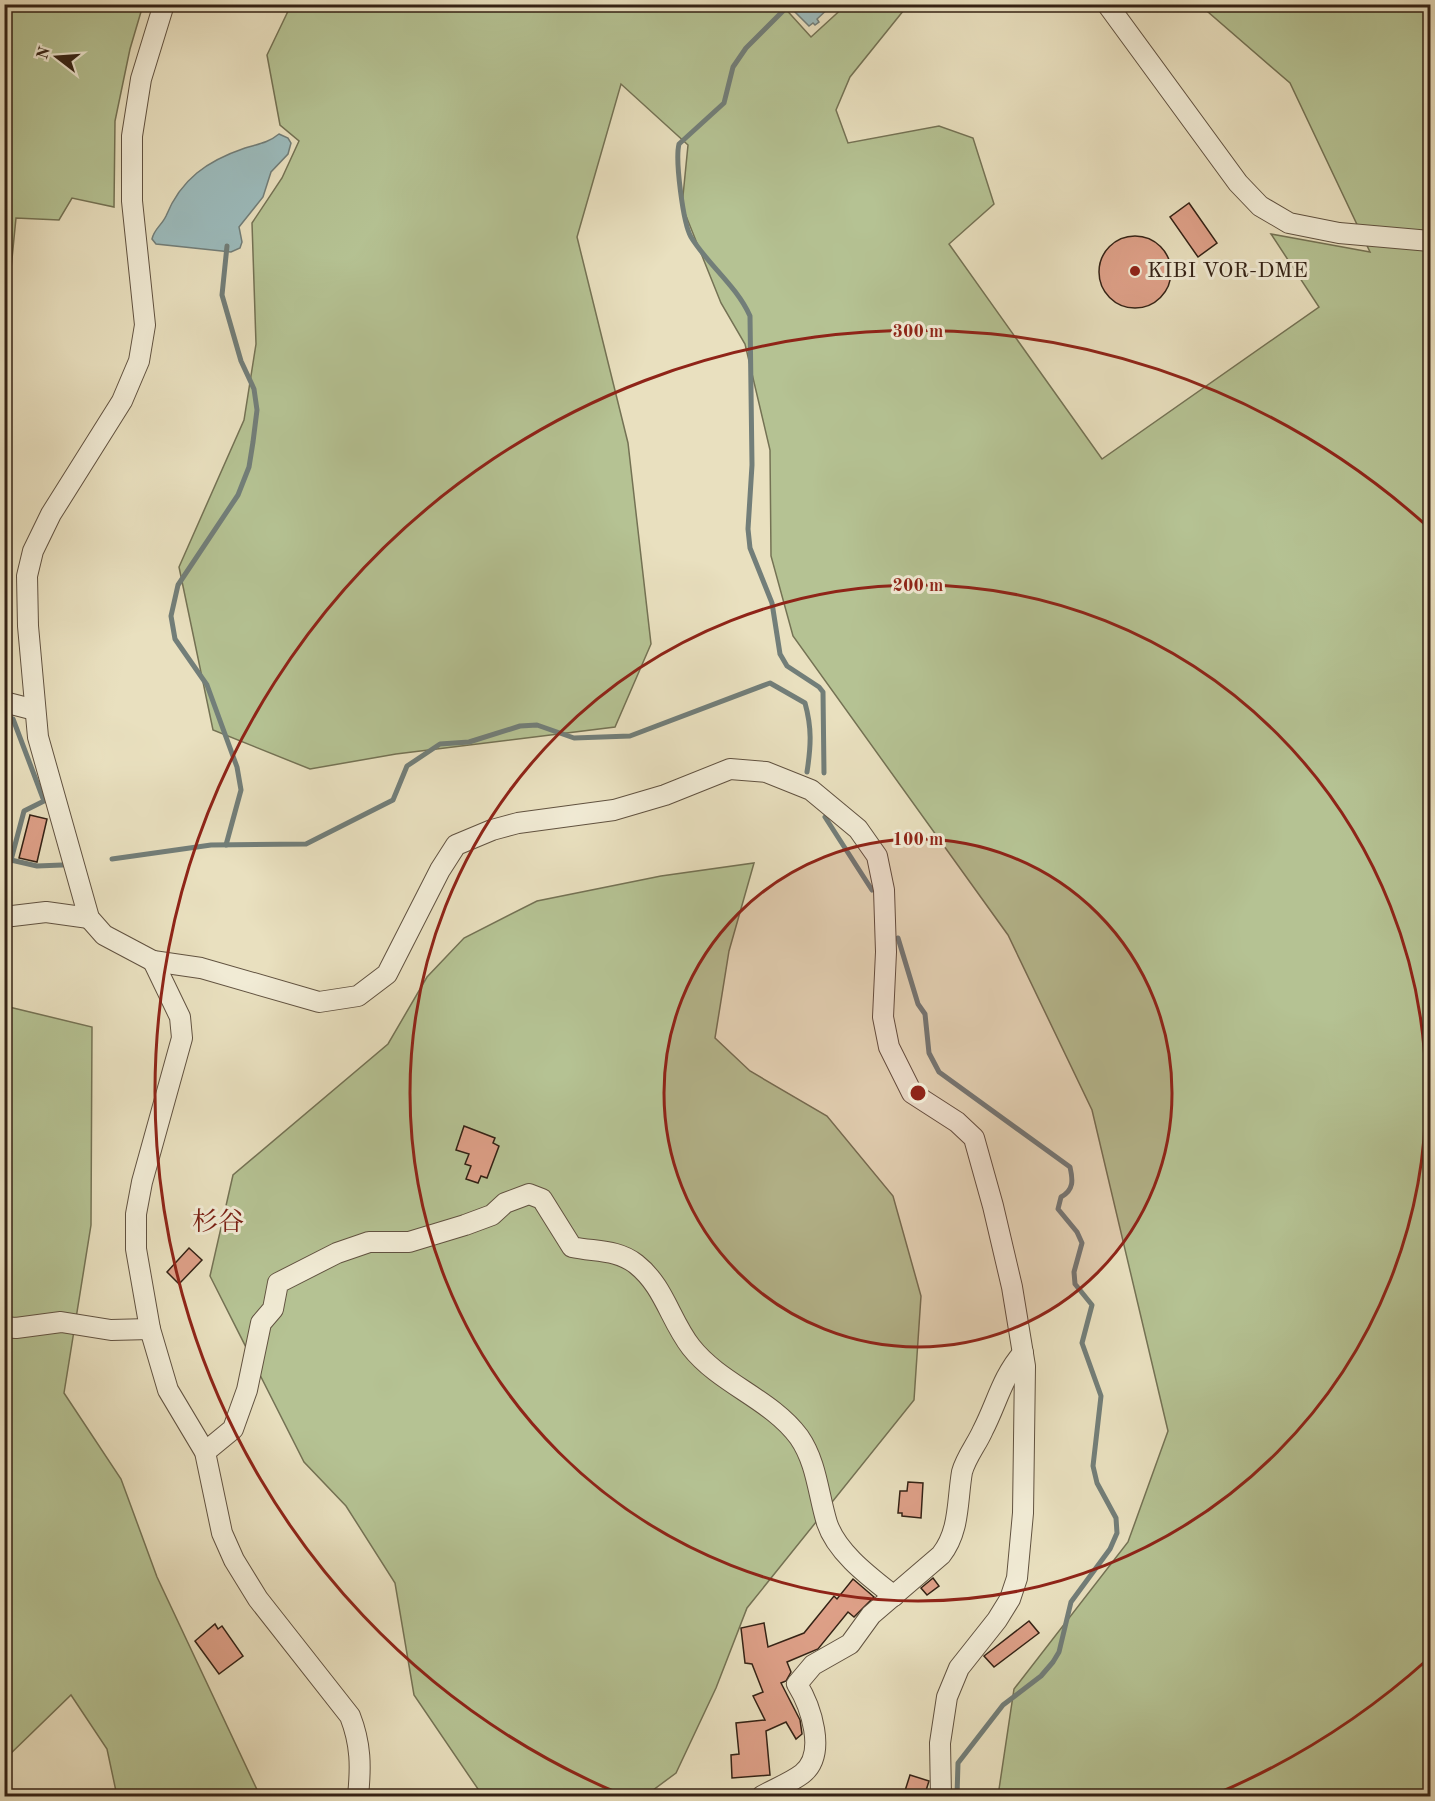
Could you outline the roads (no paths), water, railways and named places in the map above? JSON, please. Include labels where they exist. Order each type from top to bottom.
[{"type":"street","points":[[164,4],[141,79],[132,136],[132,201],[145,325],[140,361],[122,401],[51,514],[33,551],[27,576],[28,626],[38,737],[89,918],[104,935],[153,961],[201,968],[319,1002],[357,996],[387,974],[440,870],[456,845],[518,823],[614,810],[665,795],[730,769],[766,772],[811,790],[858,829],[877,856],[884,890],[886,952],[883,1017],[889,1047],[912,1093],[957,1122],[974,1138],[993,1206],[1025,1366],[1023,1513],[1017,1578],[1005,1606],[959,1668],[947,1697],[940,1743],[941,1797]]},
{"type":"street","points":[[1107,4],[1238,183],[1260,206],[1290,223],[1339,232],[1431,241]]},
{"type":"street","points":[[4,702],[35,710]]},
{"type":"street","points":[[4,917],[46,912],[89,918]]},
{"type":"street","points":[[153,961],[180,1017],[183,1038],[142,1182],[136,1214],[136,1249],[150,1329],[168,1390],[205,1452],[222,1533],[234,1560],[258,1599],[350,1716],[359,1738],[361,1759],[358,1797]]},
{"type":"street","points":[[205,1452],[233,1430],[247,1390],[261,1323],[273,1308],[278,1283],[337,1254],[369,1242],[409,1242],[492,1215],[505,1203],[529,1194],[542,1199],[572,1247],[590,1251],[611,1251],[635,1263],[656,1283],[691,1347],[709,1364],[775,1412],[799,1438],[815,1469],[828,1525],[839,1546],[894,1596]]},
{"type":"street","points":[[4,1327],[16,1328],[61,1322],[111,1330],[150,1329]]},
{"type":"street","points":[[762,1797],[804,1773],[815,1747],[815,1729],[808,1702],[797,1684],[813,1665],[850,1644],[871,1615],[941,1555],[949,1545],[954,1531],[963,1469],[984,1430],[1008,1370],[1023,1353]]},
{"type":"water","points":[[788,5],[832,5],[817,19],[819,22],[809,26]]},
{"type":"water","points":[[279,134],[288,138],[291,143],[288,154],[271,172],[263,197],[239,227],[242,242],[240,248],[231,252],[156,244],[152,239],[154,232],[179,192],[197,173],[207,165],[231,153],[267,141]]},
{"type":"waterway","points":[[790,4],[746,48],[733,67],[724,103],[679,144],[678,163],[683,206],[691,237],[730,285],[750,316],[752,465],[748,529],[750,548],[772,603],[780,654],[787,666],[823,692],[824,773]]},
{"type":"waterway","points":[[226,845],[241,790],[237,767],[207,685],[175,639],[171,616],[178,585],[238,495],[249,467],[253,442],[257,410],[254,389],[241,361],[222,295],[227,246]]},
{"type":"waterway","points":[[112,859],[211,845],[306,844],[393,800],[407,766],[440,744],[469,742],[520,726],[537,725],[574,738],[630,736],[770,683],[805,703],[810,737],[807,772]]},
{"type":"waterway","points":[[4,717],[13,719],[44,801],[24,811],[11,860]]},
{"type":"waterway","points":[[825,817],[872,890]]},
{"type":"waterway","points":[[4,875],[11,860],[37,866],[62,865]]},
{"type":"waterway","points":[[898,938],[918,1004],[925,1014],[929,1053],[939,1072],[1070,1167],[1072,1184],[1061,1197],[1058,1209],[1077,1232],[1082,1243],[1074,1272],[1075,1284],[1092,1305],[1082,1343],[1101,1396],[1093,1466],[1097,1483],[1116,1518],[1117,1533],[1110,1549],[1071,1602],[1059,1652],[1041,1676],[1003,1705],[958,1763],[957,1796]]},
{"type":"place","name":"KIBI VOR-DME","points":[[1135,271]]},
{"type":"district","name":"杉谷","points":[[218,1223]]}]
